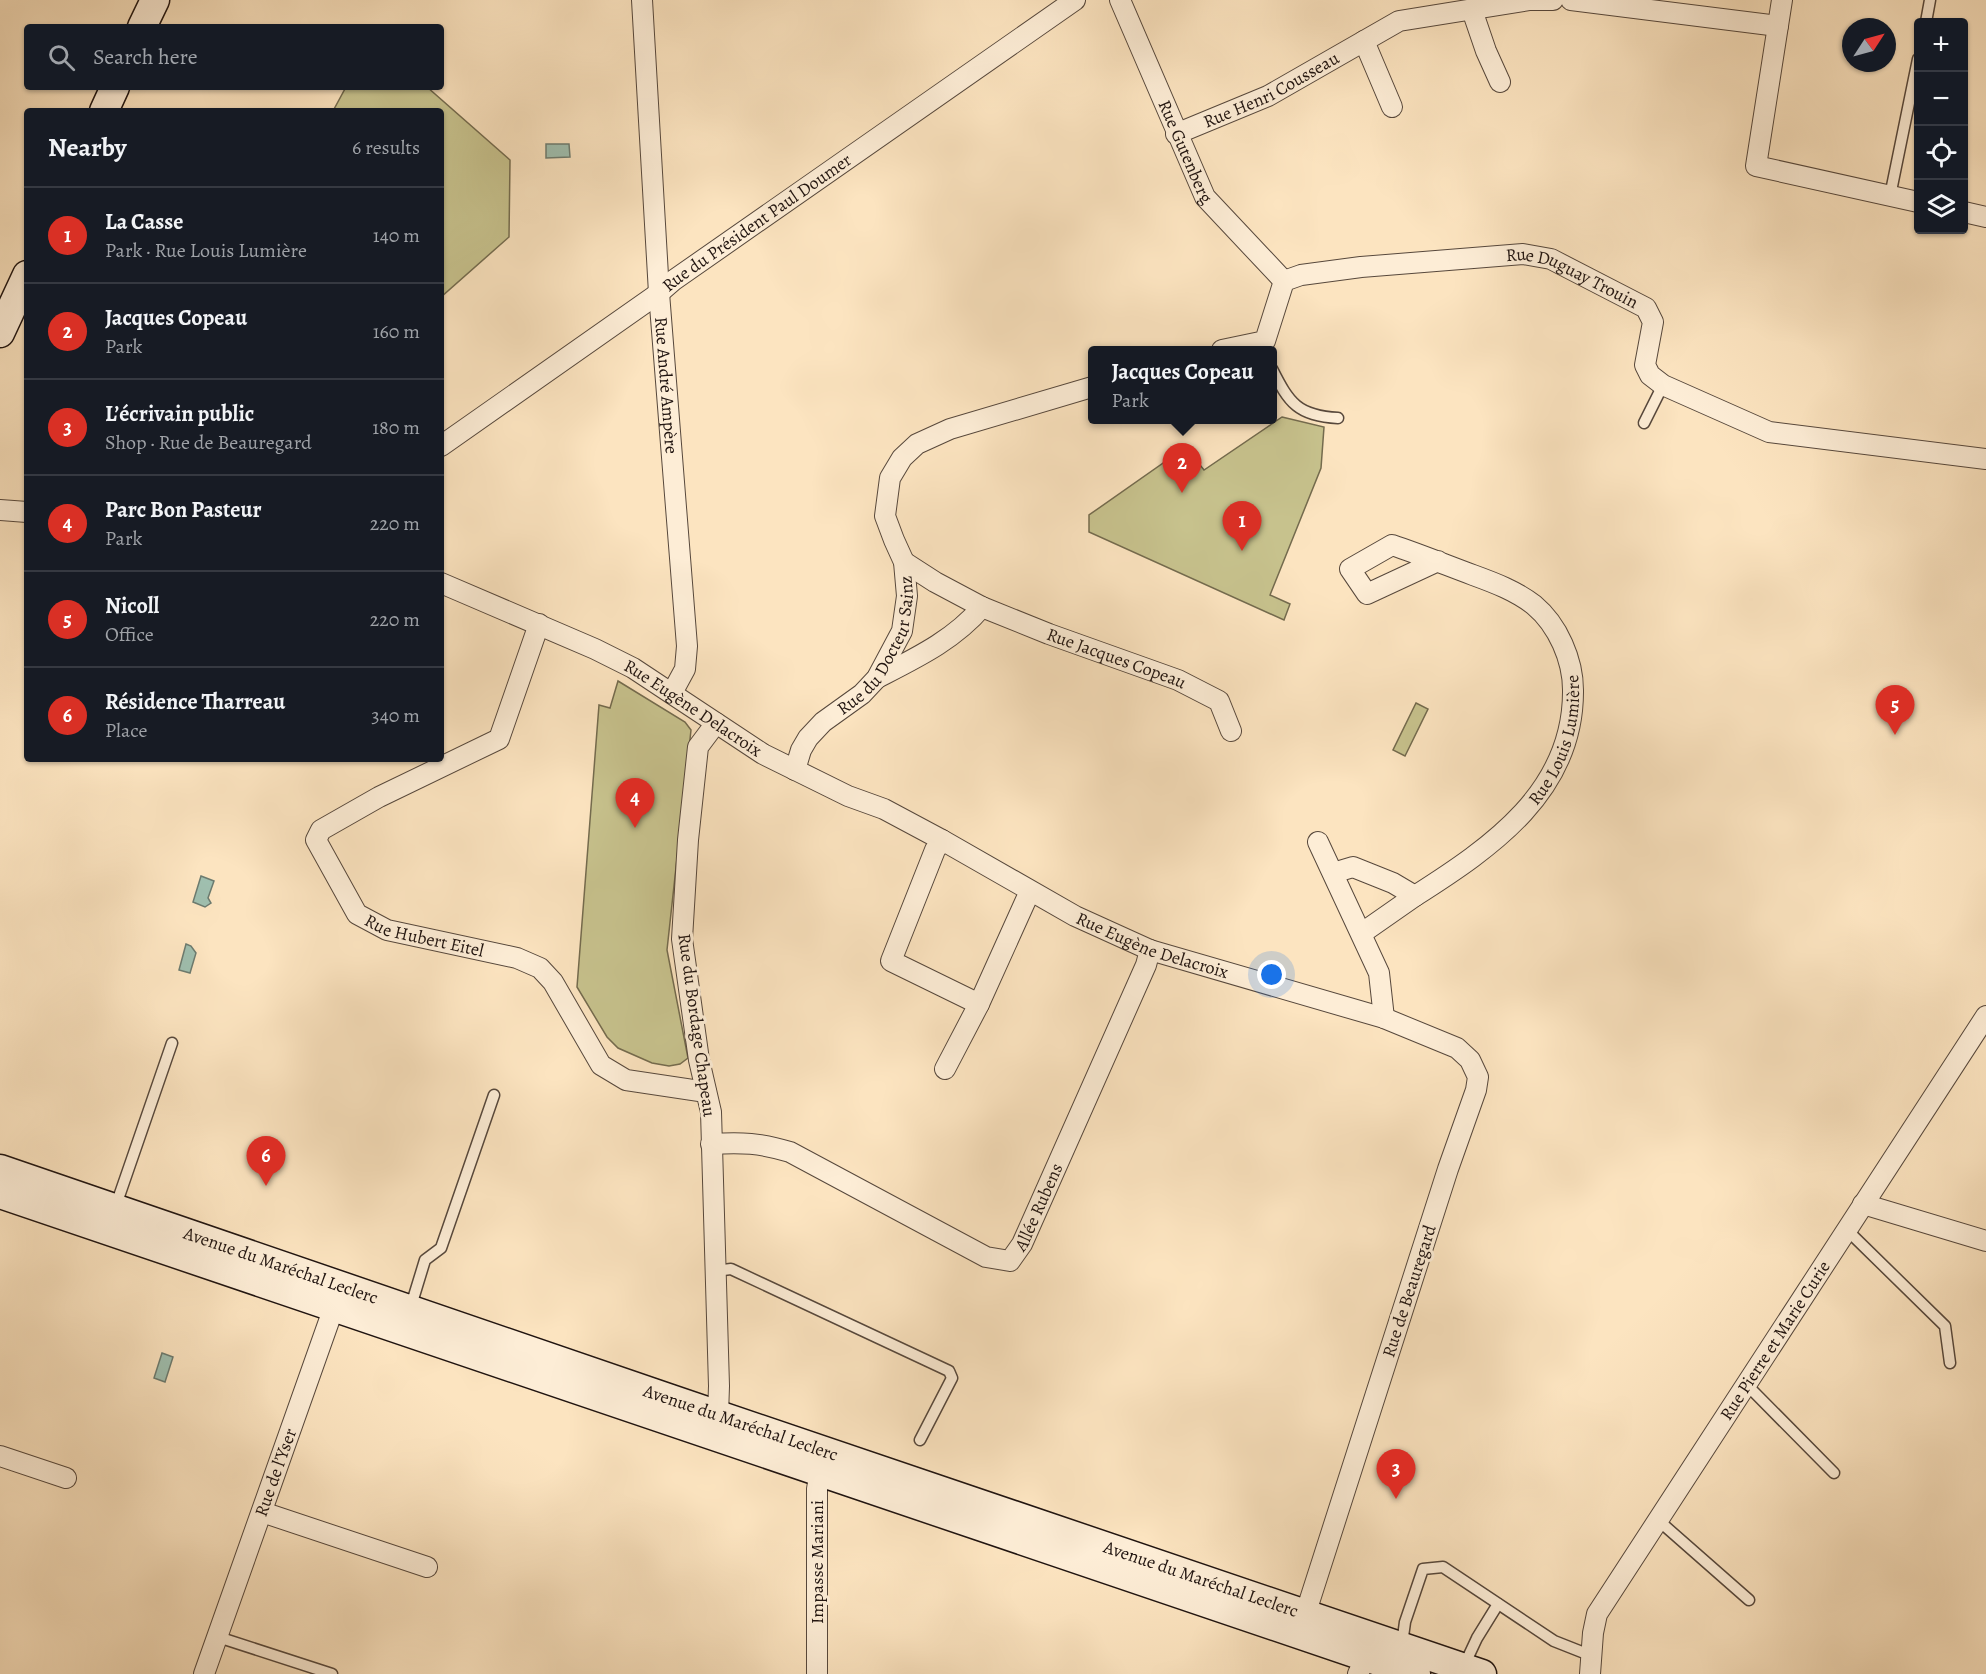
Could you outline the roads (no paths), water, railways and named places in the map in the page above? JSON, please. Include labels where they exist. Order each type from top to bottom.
[{"type":"main road","points":[[143,24],[155,0]]},
{"type":"main road","points":[[105,108],[114,90]]},
{"type":"main road","points":[[0,333],[24,281]]},
{"type":"main road","name":"Avenue du Maréchal Leclerc","points":[[0,1169],[115,1208],[372,1308],[1300,1624],[1366,1656],[1416,1674]]},
{"type":"main road","name":"Avenue du Maréchal Leclerc","points":[[0,1194],[334,1307],[406,1308],[706,1422]]},
{"type":"main road","name":"Avenue du Maréchal Leclerc","points":[[1366,1656],[1402,1647],[1473,1671]]},
{"type":"street","name":"Rue André Ampère","points":[[642,0],[658,293],[687,646],[685,669],[672,693]]},
{"type":"street","name":"Rue du Président Paul Doumer","points":[[444,445],[683,273],[1075,0]]},
{"type":"street","name":"Rue Gutenberg","points":[[1120,0],[1205,197],[1284,281]]},
{"type":"street","name":"Rue Henri Cousseau","points":[[1176,134],[1268,96],[1399,21],[1530,0],[1553,0]]},
{"type":"street","points":[[1571,0],[1778,26]]},
{"type":"street","points":[[1782,0],[1756,166],[1914,201]]},
{"type":"street","points":[[1472,10],[1486,51],[1500,82]]},
{"type":"street","points":[[1364,41],[1392,107]]},
{"type":"street","points":[[1968,213],[1986,216]]},
{"type":"street","name":"Rue Duguay Trouin","points":[[1284,281],[1301,275],[1361,267],[1523,254],[1551,259],[1646,308],[1653,322],[1645,365],[1650,375],[1664,385],[1769,432],[1986,459]]},
{"type":"street","points":[[1266,346],[1284,281]]},
{"type":"street","name":"Rue du Docteur Sainz","points":[[795,770],[801,750],[808,738],[823,722],[862,694],[878,678],[902,631],[907,596],[904,562],[885,516],[890,478],[902,458],[917,444],[951,429],[1088,388]]},
{"type":"street","points":[[0,510],[24,512]]},
{"type":"street","name":"Rue Louis Lumière","points":[[1362,933],[1483,851],[1505,832],[1529,806],[1560,759],[1569,732],[1574,704],[1573,676],[1566,650],[1551,626],[1535,606],[1511,590],[1438,561]]},
{"type":"street","name":"Rue Jacques Copeau","points":[[904,562],[935,582],[982,607],[1049,634],[1178,680],[1219,701],[1231,731]]},
{"type":"street","name":"Rue Eugène Delacroix","points":[[444,584],[539,624],[633,668],[763,754],[848,796],[884,809],[1075,916],[1150,950],[1384,1018]]},
{"type":"street","points":[[878,678],[930,651],[969,622],[982,607]]},
{"type":"street","name":"Rue Hubert Eitel","points":[[539,624],[499,739],[379,797],[321,830],[316,840],[357,914],[387,930],[517,958],[540,968],[553,982],[601,1065],[626,1080],[706,1092]]},
{"type":"street","name":"Rue du Bordage Chapeau","points":[[706,1422],[720,1386],[711,1112],[699,1060],[682,939],[688,840],[698,747],[716,723]]},
{"type":"street","points":[[942,840],[935,850],[891,961],[978,1004]]},
{"type":"street","points":[[1318,842],[1379,973],[1384,1018]]},
{"type":"street","points":[[1333,873],[1353,867],[1393,883],[1415,896]]},
{"type":"street","points":[[945,1068],[978,1004],[1030,891]]},
{"type":"street","name":"Allée Rubens","points":[[711,1144],[732,1142],[763,1144],[789,1152],[986,1257],[1010,1261],[1022,1244],[1146,965],[1150,950]]},
{"type":"street","name":"Rue de Beauregard","points":[[1300,1624],[1448,1169],[1476,1090],[1478,1077],[1470,1060],[1456,1048],[1384,1018]]},
{"type":"street","name":"Rue Pierre et Marie Curie","points":[[1591,1665],[1597,1614],[1846,1229],[1985,1020]]},
{"type":"street","points":[[1863,1204],[1986,1241]]},
{"type":"street","name":"Rue de l’Yser","points":[[204,1674],[334,1307]]},
{"type":"street","points":[[0,1456],[66,1479]]},
{"type":"street","name":"Impasse Mariani","points":[[817,1674],[821,1461]]},
{"type":"street","points":[[262,1512],[427,1567]]},
{"type":"lane","points":[[1927,18],[1930,0]]},
{"type":"lane","points":[[1890,196],[1915,72]]},
{"type":"lane","points":[[1277,379],[1284,392],[1303,411],[1320,417],[1338,418]]},
{"type":"lane","points":[[1644,423],[1664,385]]},
{"type":"lane","points":[[115,1208],[172,1043]]},
{"type":"lane","points":[[406,1308],[414,1296],[425,1260],[441,1248],[494,1095]]},
{"type":"lane","points":[[1846,1229],[1945,1326],[1950,1363]]},
{"type":"lane","points":[[716,1271],[731,1269],[949,1371],[952,1378],[920,1440]]},
{"type":"lane","points":[[1746,1384],[1834,1473]]},
{"type":"lane","points":[[1658,1520],[1749,1600]]},
{"type":"lane","points":[[1402,1647],[1405,1622],[1422,1569],[1443,1567],[1591,1665]]},
{"type":"lane","points":[[1473,1671],[1477,1638],[1498,1604]]},
{"type":"lane","points":[[218,1636],[332,1674]]},
{"type":"place","name":"Jacques Copeau","points":[[1182,493]]},
{"type":"place","name":"La Casse","points":[[1242,551]]},
{"type":"place","name":"Nicoll","points":[[1895,735]]},
{"type":"place","name":"Parc Bon Pasteur","points":[[635,828]]},
{"type":"place","name":"Résidence Tharreau","points":[[266,1186]]},
{"type":"place","name":"L’écrivain public","points":[[1396,1499]]}]
